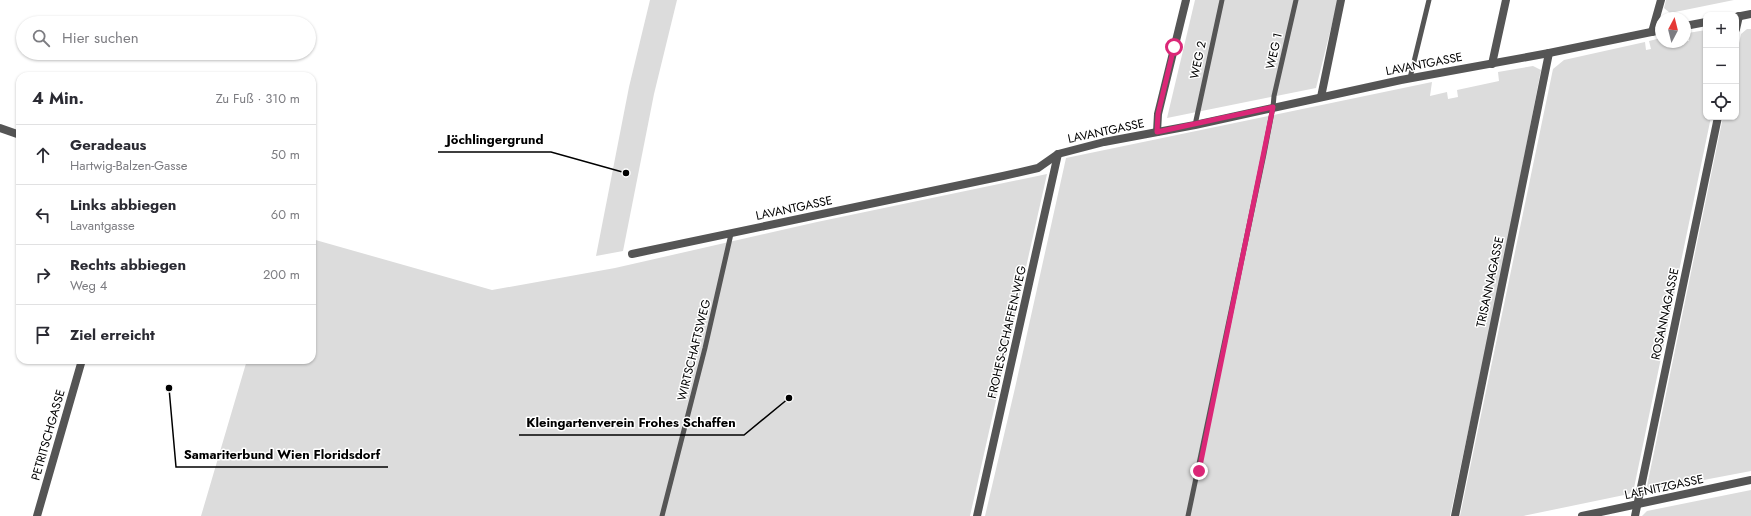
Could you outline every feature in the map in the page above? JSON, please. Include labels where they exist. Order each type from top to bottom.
[{"type":"street","points":[[1157,132],[1158,114],[1186,0]]},
{"type":"street","points":[[1321,97],[1341,0]]},
{"type":"street","points":[[1492,64],[1506,0]]},
{"type":"street","points":[[1652,32],[1661,0]]},
{"type":"street","points":[[1739,17],[1751,14]]},
{"type":"street","points":[[1691,25],[1703,23]]},
{"type":"street","name":"LAVANTGASSE","points":[[632,254],[1031,170],[1038,168],[1058,154],[1104,142],[1195,125],[1410,78],[1492,64],[1655,31]]},
{"type":"street","name":"TRISANNAGASSE","points":[[1455,516],[1549,53]]},
{"type":"street","name":"ROSANNAGASSE","points":[[1635,516],[1717,120]]},
{"type":"street","points":[[0,128],[16,134]]},
{"type":"street","name":"FROHES-SCHAFFEN-WEG","points":[[977,516],[1058,154]]},
{"type":"street","name":"PETRITSCHGASSE","points":[[37,516],[81,364]]},
{"type":"street","name":"LAFNITZGASSE","points":[[1582,516],[1751,480]]},
{"type":"lane","name":"WEG 2","points":[[1195,125],[1222,0]]},
{"type":"lane","name":"WEG 1","points":[[1188,516],[1273,107],[1274,96],[1296,0]]},
{"type":"lane","points":[[1410,78],[1429,0]]},
{"type":"lane","name":"WIRTSCHAFTSWEG","points":[[662,516],[706,348],[731,234]]},
{"type":"shaded area","points":[[650,0],[677,0],[654,94],[623,251],[596,256],[629,87]]},
{"type":"shaded area","points":[[1195,0],[1338,0],[1316,88],[1167,118]]},
{"type":"shaded area","points":[[1666,0],[1734,0],[1675,12],[1669,12],[1664,8]]},
{"type":"shaded area","points":[[1747,29],[1751,29],[1751,471],[1651,490],[1647,486],[1722,120],[1739,120],[1739,43],[1741,34]]},
{"type":"shaded area","points":[[1703,30],[1703,120],[1710,120],[1634,488],[1629,494],[1523,516],[1460,516],[1553,69],[1564,60],[1645,42],[1646,50],[1651,49],[1649,41],[1655,40],[1655,48],[1691,48],[1691,32]]},
{"type":"shaded area","points":[[1533,66],[1541,70],[1496,301],[1450,516],[985,516],[1066,158],[1432,82],[1430,96],[1447,92],[1448,99],[1458,97],[1457,90],[1499,81],[1498,72]]},
{"type":"shaded area","points":[[1047,174],[970,516],[201,516],[246,364],[316,364],[316,240],[492,290],[615,268],[817,222]]},
{"type":"shaded area","points":[[1751,490],[1751,516],[1642,516],[1647,511]]},
{"type":"place","name":"Jöchlingergrund","points":[[626,173]]},
{"type":"place","name":"Samariterbund Wien Floridsdorf","points":[[169,388]]},
{"type":"place","name":"Kleingartenverein Frohes Schaffen","points":[[789,398]]},
{"type":"route","points":[[1174,47],[1158,114],[1157,132],[1273,107],[1199,471]]}]
